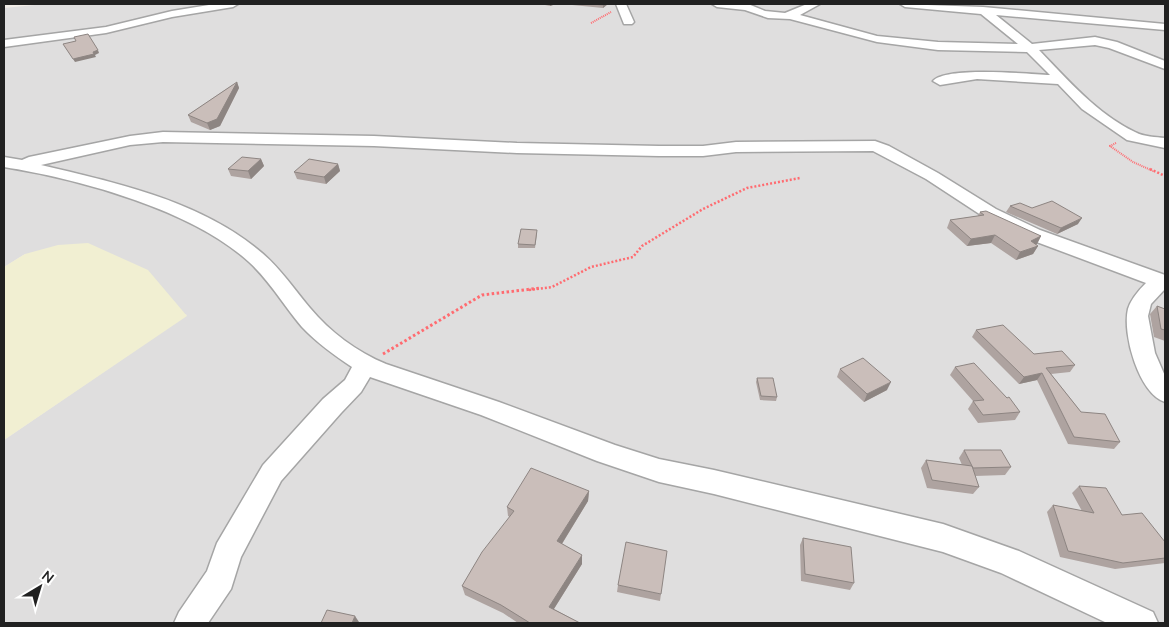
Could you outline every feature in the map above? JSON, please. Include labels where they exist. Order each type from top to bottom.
[{"type":"street","points":[[4,44],[106,30],[172,14],[233,4]]},
{"type":"street","points":[[621,4],[628,22]]},
{"type":"street","points":[[717,4],[749,5],[752,10],[780,17],[790,16],[815,4]]},
{"type":"street","points":[[905,4],[979,7],[1076,19],[1165,27]]},
{"type":"street","points":[[979,7],[1030,48],[1094,112],[1132,136],[1165,143]]},
{"type":"street","points":[[1063,8],[1076,19],[1085,33],[1083,41]]},
{"type":"street","points":[[790,16],[877,39],[938,46],[1030,48],[1083,41],[1113,45],[1165,65]]},
{"type":"street","points":[[938,46],[953,62],[977,76]]},
{"type":"street","points":[[940,81],[977,76],[1062,80]]},
{"type":"street","points":[[10,163],[69,155],[146,138],[163,137],[374,141],[516,148],[659,151],[703,151],[736,147],[875,146],[884,149],[932,176],[990,213],[1033,234],[1164,282]]},
{"type":"street","points":[[10,163],[44,170],[130,194],[177,211],[207,225],[241,245],[258,259],[282,285],[317,330],[366,364],[434,391],[502,413],[635,465],[684,478],[714,482],[943,538],[1008,561],[1142,623]]},
{"type":"street","points":[[1164,282],[1144,298],[1139,306],[1138,318],[1142,347],[1148,364],[1165,394]]},
{"type":"street","points":[[190,623],[220,578],[227,553],[272,473],[352,386],[366,364]]},
{"type":"path","points":[[591,23],[621,4]]},
{"type":"path","points":[[1132,136],[1110,146],[1133,162],[1165,176]]},
{"type":"path","points":[[366,364],[482,295],[552,287],[591,268],[633,257],[642,246],[703,209],[747,188],[769,182],[800,178]]},
{"type":"shaded area","points":[[45,4],[1165,4],[1165,623],[4,623],[4,440],[187,315],[25,254],[4,267],[4,8]]},
{"type":"shaded area","points":[[88,243],[148,270],[187,316],[4,440],[4,267],[25,254],[58,245]]},
{"type":"building","points":[[88,34],[98,50],[93,52],[94,54],[73,59],[63,44],[76,41],[74,37]]},
{"type":"building","points":[[237,82],[217,119],[207,123],[188,115]]},
{"type":"building","points":[[242,157],[261,159],[248,171],[228,169]]},
{"type":"building","points":[[309,159],[338,164],[324,177],[294,172]]},
{"type":"building","points":[[1052,201],[1082,218],[1061,228],[1010,206],[1020,203],[1032,208]]},
{"type":"building","points":[[986,211],[1041,236],[1031,241],[1038,246],[1020,252],[995,235],[971,239],[950,220],[984,215],[980,212]]},
{"type":"building","points":[[521,229],[537,230],[535,245],[518,244]]},
{"type":"building","points":[[1157,306],[1165,309],[1165,330],[1161,329]]},
{"type":"building","points":[[1003,325],[1034,354],[1062,351],[1075,365],[1046,368],[1081,412],[1105,414],[1120,442],[1074,437],[1042,373],[1024,377],[976,330]]},
{"type":"building","points":[[863,358],[891,382],[867,394],[840,369]]},
{"type":"building","points":[[974,363],[1007,398],[1009,397],[1020,412],[983,415],[973,401],[984,400],[955,367]]},
{"type":"building","points":[[757,378],[773,378],[777,397],[761,396]]},
{"type":"building","points":[[964,450],[1001,450],[1011,467],[973,468]]},
{"type":"building","points":[[926,460],[972,466],[979,487],[932,480]]},
{"type":"building","points":[[531,468],[589,491],[557,541],[582,555],[549,607],[580,623],[530,623],[501,605],[462,586],[482,552],[514,511],[507,507]]},
{"type":"building","points":[[1079,486],[1106,488],[1122,515],[1142,513],[1165,542],[1165,558],[1123,563],[1068,551],[1053,505],[1094,513]]},
{"type":"building","points":[[803,538],[851,547],[854,583],[805,574]]},
{"type":"building","points":[[626,542],[667,551],[661,594],[618,585]]},
{"type":"building","points":[[327,610],[355,616],[352,623],[321,623]]}]
